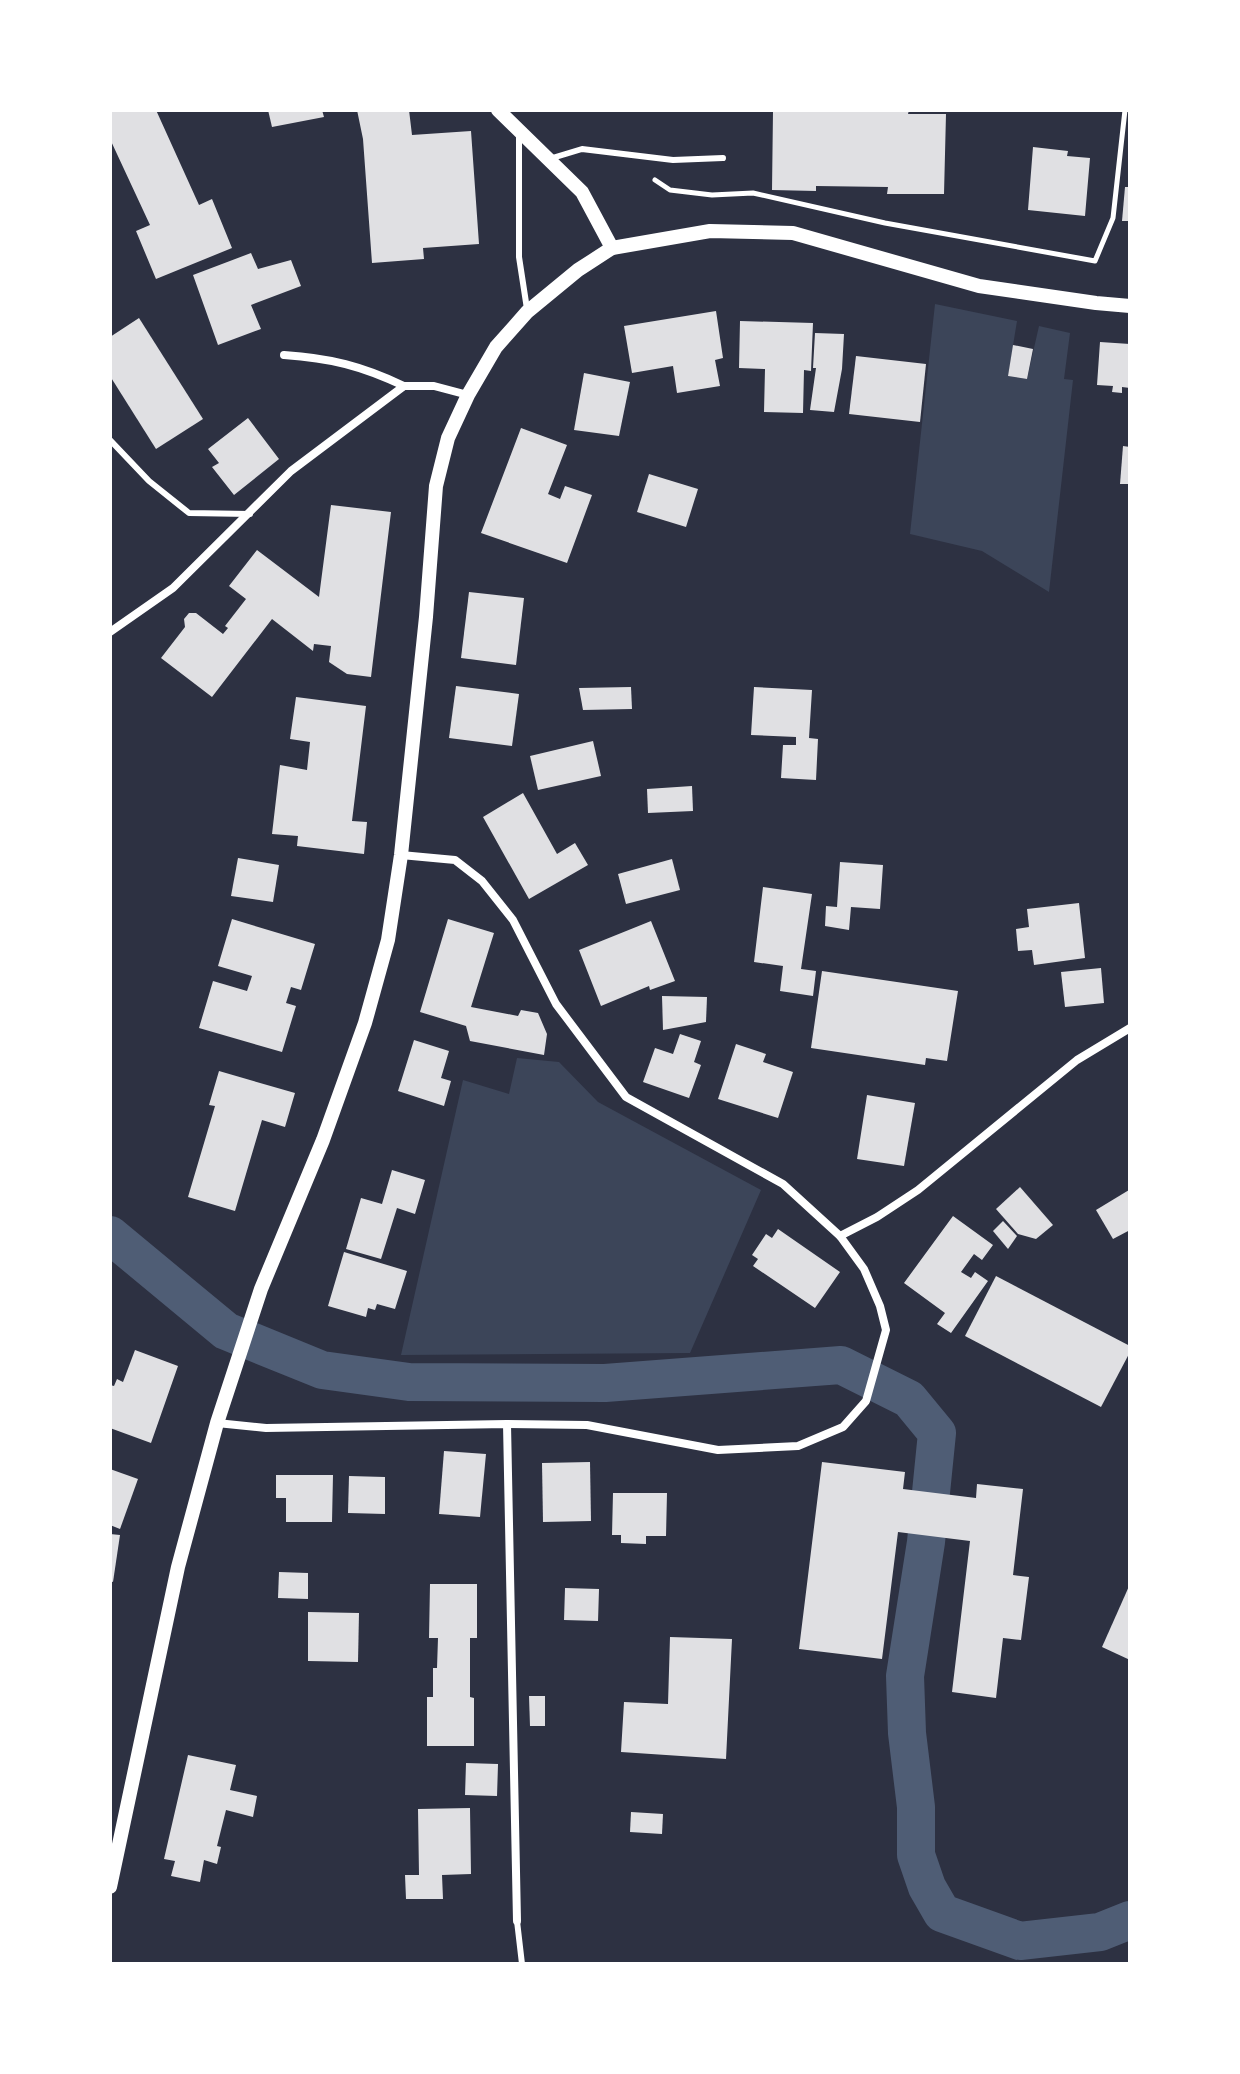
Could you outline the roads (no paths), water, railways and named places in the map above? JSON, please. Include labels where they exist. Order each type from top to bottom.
[{"type":"street","points":[[498,110],[582,192],[612,248]]},
{"type":"street","points":[[110,1887],[178,1567],[217,1423],[261,1289],[323,1140],[365,1023],[388,940],[401,855],[426,617],[436,486],[448,438],[496,347],[527,312],[578,270],[612,248],[710,231],[793,233],[979,286],[1130,306]]},
{"type":"street","points":[[284,355],[311,356],[365,367],[404,386],[434,386],[468,395]]},
{"type":"street","points":[[110,632],[173,588],[291,471],[404,386]]},
{"type":"street","points":[[217,1423],[266,1428],[587,1425],[718,1450],[798,1446],[843,1427],[866,1401],[886,1330],[880,1306],[864,1269],[840,1236],[783,1184],[626,1097],[556,1004],[513,920],[482,881],[455,860],[401,855]]},
{"type":"street","points":[[840,1236],[877,1217],[918,1190],[1077,1060],[1130,1028]]},
{"type":"street","points":[[507,1424],[517,1921]]},
{"type":"lane","points":[[519,130],[519,257],[527,312]]},
{"type":"lane","points":[[548,159],[582,149],[673,160],[723,158]]},
{"type":"lane","points":[[110,440],[149,481],[189,513],[250,514]]},
{"type":"lane","points":[[517,1921],[522,1964]]},
{"type":"waterway","points":[[110,1235],[226,1331],[322,1370],[409,1382],[605,1383],[841,1365],[909,1399],[937,1433],[926,1542],[905,1676],[907,1733],[916,1807],[916,1855],[927,1887],[942,1913],[1020,1941],[1100,1932],[1130,1920]]}]
